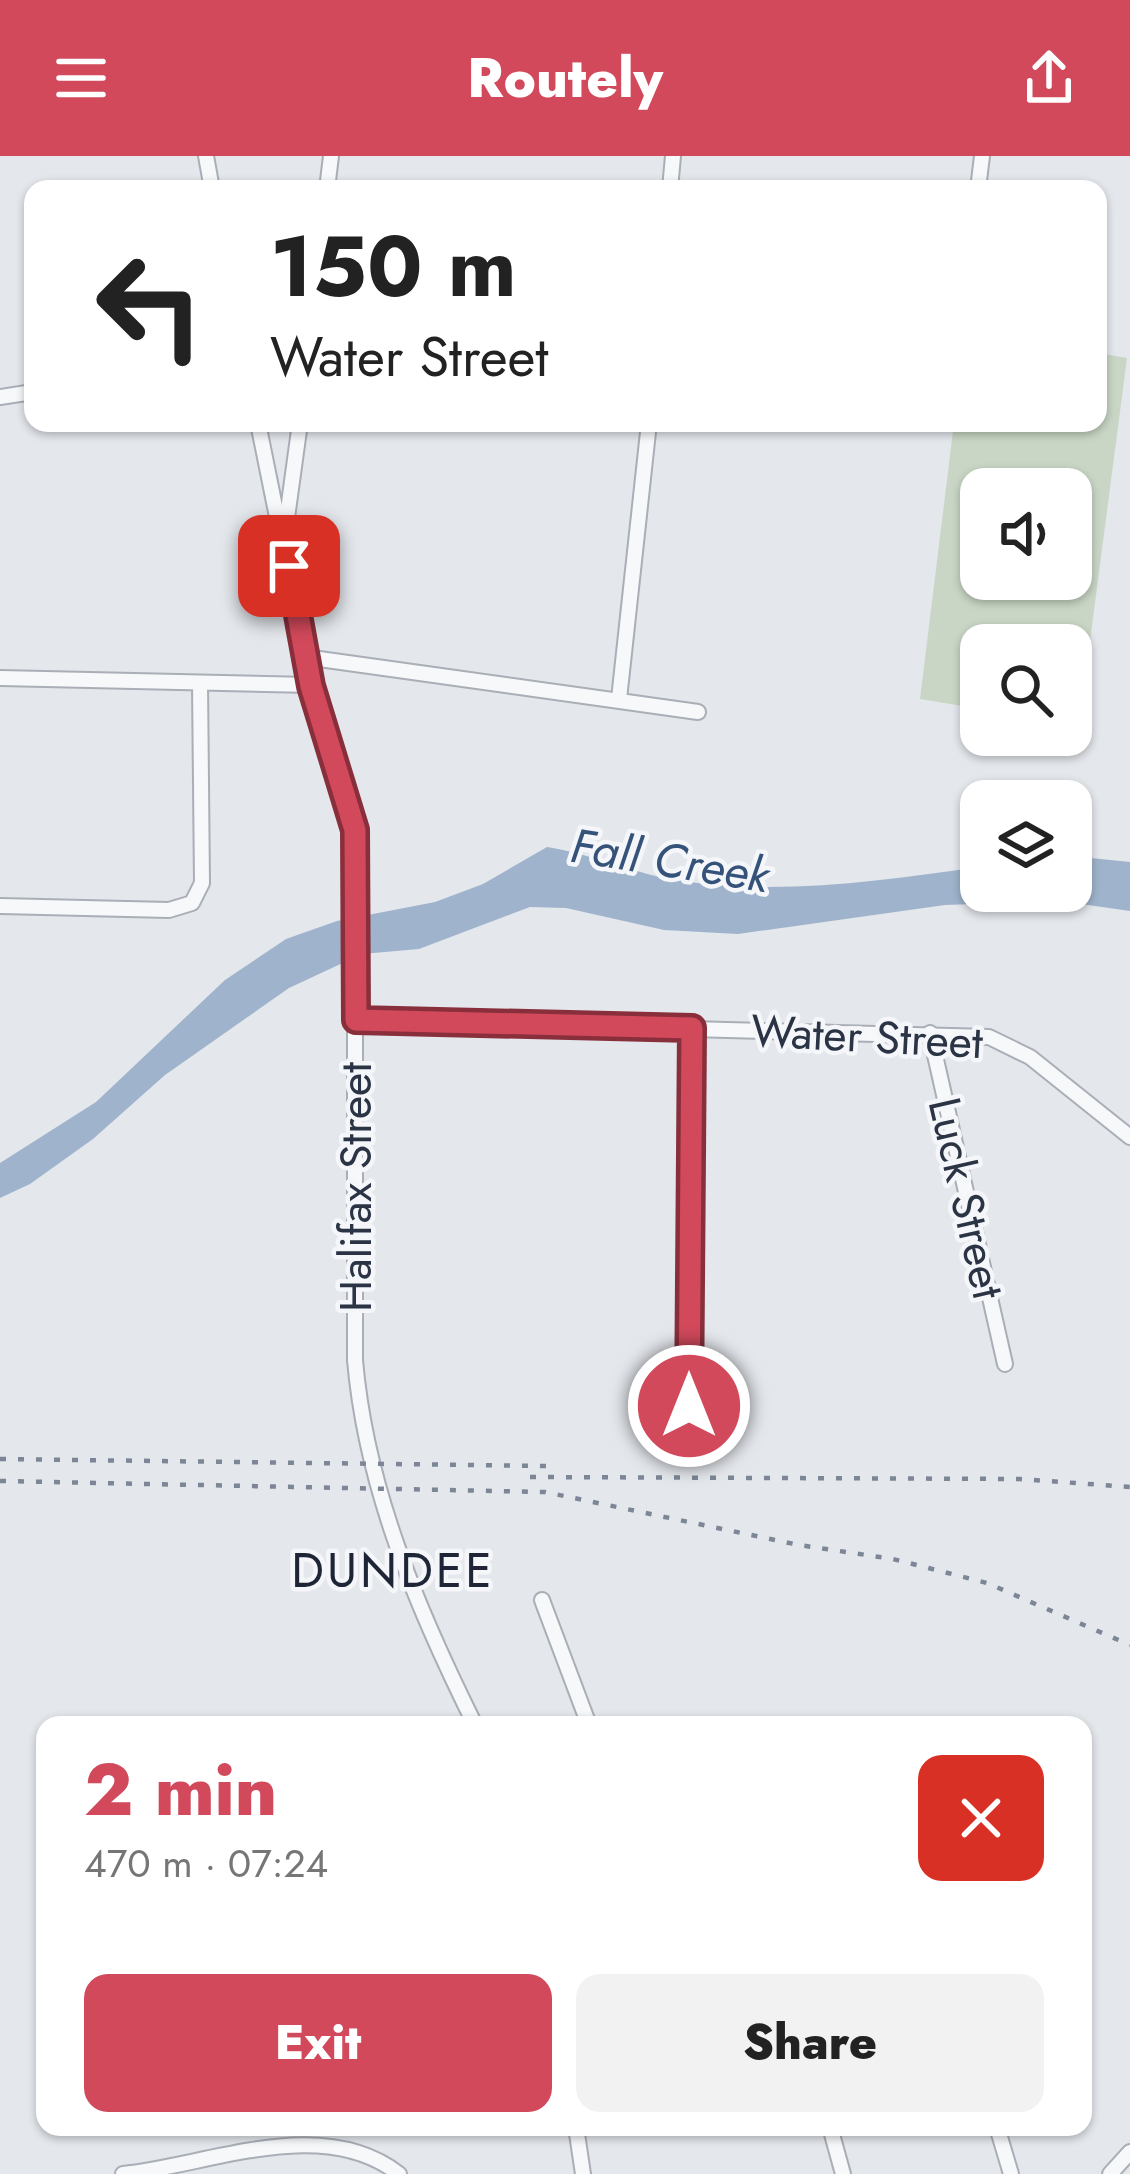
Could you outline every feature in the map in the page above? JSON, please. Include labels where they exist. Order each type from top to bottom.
[{"type":"street","name":"Halifax Street","points":[[260,432],[311,686],[351,805],[357,877],[355,1360],[364,1440],[387,1520],[471,1716]]},
{"type":"street","points":[[284,534],[299,432]]},
{"type":"street","points":[[619,699],[648,432]]},
{"type":"street","points":[[305,657],[698,712]]},
{"type":"street","points":[[0,678],[311,686]]},
{"type":"street","points":[[0,906],[183,908],[199,894],[200,683]]},
{"type":"street","name":"Water Street","points":[[356,1020],[988,1037],[1012,1046],[1130,1137]]},
{"type":"street","points":[[689,1406],[692,1028]]},
{"type":"street","name":"Luck Street","points":[[930,1033],[1005,1364]]},
{"type":"street","points":[[542,1600],[586,1716]]},
{"type":"street","points":[[577,2136],[583,2174]]},
{"type":"street","points":[[832,2136],[843,2174]]},
{"type":"street","points":[[1000,2136],[1011,2174]]},
{"type":"street","points":[[123,2174],[310,2145],[358,2151],[399,2174]]},
{"type":"street","points":[[1110,2174],[1130,2152]]},
{"type":"green space","points":[[1107,355],[1127,358],[1092,626],[960,624],[960,706],[920,699],[953,432],[1107,432]]},
{"type":"water","points":[[547,847],[666,878],[720,885],[832,884],[960,870],[960,904],[738,934],[664,930],[566,908],[530,907],[419,949],[362,954],[289,988],[165,1075],[93,1139],[30,1184],[0,1198],[0,1163],[96,1102],[225,980],[286,939],[337,921],[435,902],[483,884]]},
{"type":"water","points":[[1092,858],[1130,862],[1130,911],[1092,906]]},
{"type":"railway","points":[[0,1459],[548,1466]]},
{"type":"railway","points":[[530,1477],[1020,1479],[1130,1487]]},
{"type":"railway","points":[[0,1481],[545,1492],[799,1545],[893,1559],[987,1583],[1130,1645]]},
{"type":"district","name":"DUNDEE","points":[[393,1570]]},
{"type":"route","points":[[289,566],[311,686],[355,830],[356,1020],[692,1028],[689,1406]]},
{"type":"water label","name":"Fall Creek","points":[[670,860]]}]
